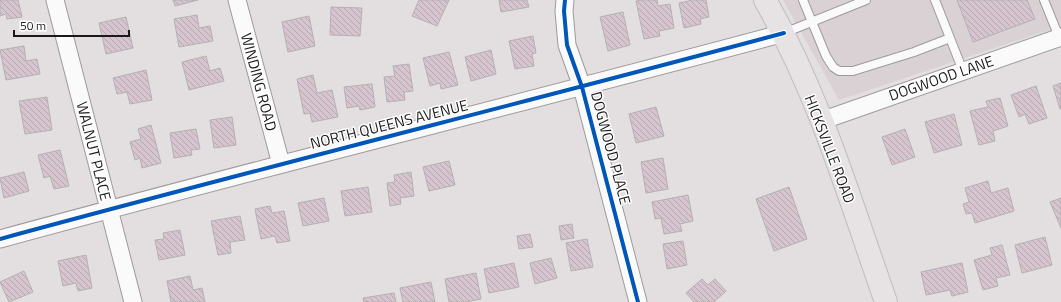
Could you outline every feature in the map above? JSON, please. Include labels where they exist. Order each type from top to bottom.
[{"type":"main road","name":"HICKSVILLE ROAD","points":[[764,0],[784,33],[821,121],[886,302]]},
{"type":"street","name":"WALNUT PLACE","points":[[55,0],[133,302]]},
{"type":"street","name":"WINDING ROAD","points":[[237,0],[281,164]]},
{"type":"street","name":"DOGWOOD PLACE","points":[[565,0],[564,11],[567,45],[582,87],[638,302]]},
{"type":"street","name":"NORTH QUEENS AVENUE","points":[[0,239],[109,209],[582,87],[784,33]]},
{"type":"street","name":"DOGWOOD LANE","points":[[821,121],[1060,37]]},
{"type":"lane","points":[[803,0],[826,56],[833,67],[839,71],[853,71],[914,52],[950,38]]},
{"type":"lane","points":[[784,33],[866,0]]},
{"type":"lane","points":[[935,0],[963,70]]},
{"type":"lane","points":[[1044,0],[1060,37]]},
{"type":"shaded area","points":[[783,0],[1061,0],[1061,26],[839,100]]},
{"type":"building","points":[[0,0],[18,0],[22,17],[7,19],[6,14],[0,16]]},
{"type":"building","points":[[173,0],[198,0],[175,6]]},
{"type":"building","points":[[419,0],[449,0],[437,26],[412,16]]},
{"type":"building","points":[[499,0],[527,0],[529,7],[501,12]]},
{"type":"building","points":[[657,0],[658,6],[670,4],[674,28],[659,31],[660,36],[644,39],[636,1]]},
{"type":"building","points":[[689,0],[706,0],[709,17],[700,19],[701,24],[684,28],[679,3]]},
{"type":"building","points":[[957,0],[1027,0],[1035,19],[973,42]]},
{"type":"building","points":[[331,7],[362,8],[360,36],[330,35]]},
{"type":"building","points":[[623,12],[630,45],[608,51],[600,17]]},
{"type":"building","points":[[197,15],[199,28],[210,26],[213,41],[179,47],[174,19]]},
{"type":"building","points":[[309,16],[315,46],[288,52],[282,22]]},
{"type":"building","points":[[126,17],[133,48],[106,54],[99,23]]},
{"type":"building","points":[[533,36],[536,53],[532,54],[534,66],[515,69],[509,41]]},
{"type":"building","points":[[24,46],[26,61],[37,59],[40,74],[6,80],[0,50]]},
{"type":"building","points":[[491,50],[496,74],[471,81],[465,57]]},
{"type":"building","points":[[449,52],[458,85],[441,89],[440,83],[430,86],[423,58]]},
{"type":"building","points":[[206,56],[210,71],[220,68],[224,81],[189,90],[182,62]]},
{"type":"building","points":[[409,64],[413,91],[404,92],[405,100],[387,102],[384,77],[395,76],[393,66]]},
{"type":"building","points":[[146,70],[152,100],[130,104],[127,92],[117,94],[113,78]]},
{"type":"building","points":[[313,75],[317,93],[332,90],[338,117],[312,122],[310,113],[304,114],[297,79]]},
{"type":"building","points":[[1061,83],[1061,109],[1060,109],[1053,86]]},
{"type":"building","points":[[372,84],[375,107],[360,110],[359,106],[347,108],[344,87]]},
{"type":"building","points":[[1036,86],[1047,118],[1029,124],[1025,114],[1019,117],[1011,95]]},
{"type":"building","points":[[47,97],[52,130],[25,134],[19,101]]},
{"type":"building","points":[[1000,98],[1008,126],[993,131],[995,141],[979,145],[970,111],[988,107],[986,101]]},
{"type":"building","points":[[656,107],[664,136],[636,143],[629,114]]},
{"type":"building","points":[[954,114],[962,145],[934,153],[925,122]]},
{"type":"building","points":[[232,117],[236,145],[214,148],[210,120]]},
{"type":"building","points":[[151,125],[161,163],[142,168],[140,158],[135,160],[130,142],[141,139],[138,129]]},
{"type":"building","points":[[196,129],[200,149],[191,150],[192,155],[174,158],[170,133]]},
{"type":"building","points":[[905,129],[915,157],[892,165],[882,137]]},
{"type":"building","points":[[60,150],[69,186],[54,189],[50,176],[44,178],[38,155]]},
{"type":"building","points":[[663,158],[668,189],[646,193],[641,162]]},
{"type":"building","points":[[449,161],[455,185],[429,191],[423,167]]},
{"type":"building","points":[[24,172],[29,191],[4,198],[0,178]]},
{"type":"building","points":[[411,172],[414,196],[400,198],[401,204],[390,206],[387,183],[395,182],[394,175]]},
{"type":"building","points":[[988,181],[991,193],[1008,188],[1014,211],[975,223],[972,213],[966,214],[963,204],[969,202],[965,188]]},
{"type":"building","points":[[368,187],[372,212],[345,216],[341,191]]},
{"type":"building","points":[[789,187],[807,239],[774,251],[756,199]]},
{"type":"building","points":[[688,195],[693,221],[680,224],[682,231],[664,234],[661,218],[655,219],[652,202]]},
{"type":"building","points":[[324,198],[329,221],[303,226],[298,203]]},
{"type":"building","points":[[1061,198],[1061,228],[1050,202]]},
{"type":"building","points":[[270,206],[272,213],[284,211],[290,241],[277,243],[275,236],[261,239],[255,209]]},
{"type":"building","points":[[240,216],[245,240],[230,242],[231,253],[218,255],[211,221]]},
{"type":"building","points":[[572,224],[574,238],[561,240],[559,226]]},
{"type":"building","points":[[180,230],[185,255],[159,260],[155,240],[164,239],[163,233]]},
{"type":"building","points":[[530,234],[533,247],[519,249],[517,236]]},
{"type":"building","points":[[1045,237],[1052,265],[1022,273],[1015,245]]},
{"type":"building","points":[[587,239],[593,267],[571,271],[566,243]]},
{"type":"building","points":[[683,241],[687,265],[667,269],[663,244]]},
{"type":"building","points":[[1002,245],[1010,275],[996,278],[998,286],[983,290],[974,260],[992,255],[990,248]]},
{"type":"building","points":[[86,255],[92,288],[78,291],[76,283],[63,286],[58,261]]},
{"type":"building","points":[[551,258],[557,278],[535,284],[530,263]]},
{"type":"building","points":[[514,263],[519,287],[489,293],[484,269]]},
{"type":"building","points":[[962,263],[968,292],[952,296],[950,290],[926,295],[921,272]]},
{"type":"building","points":[[24,271],[33,292],[9,302],[0,282]]},
{"type":"building","points":[[476,273],[481,299],[465,302],[449,302],[445,279]]},
{"type":"building","points":[[190,276],[193,290],[202,288],[205,302],[171,302],[167,281]]},
{"type":"building","points":[[702,279],[708,285],[715,279],[726,291],[714,302],[694,302],[686,293]]},
{"type":"building","points":[[431,282],[435,302],[403,302],[400,288]]},
{"type":"building","points":[[394,293],[396,302],[364,302],[363,298]]},
{"type":"cycle path","points":[[565,0],[564,11],[567,45],[582,87],[638,302]]},
{"type":"cycle path","points":[[0,239],[784,33]]}]
